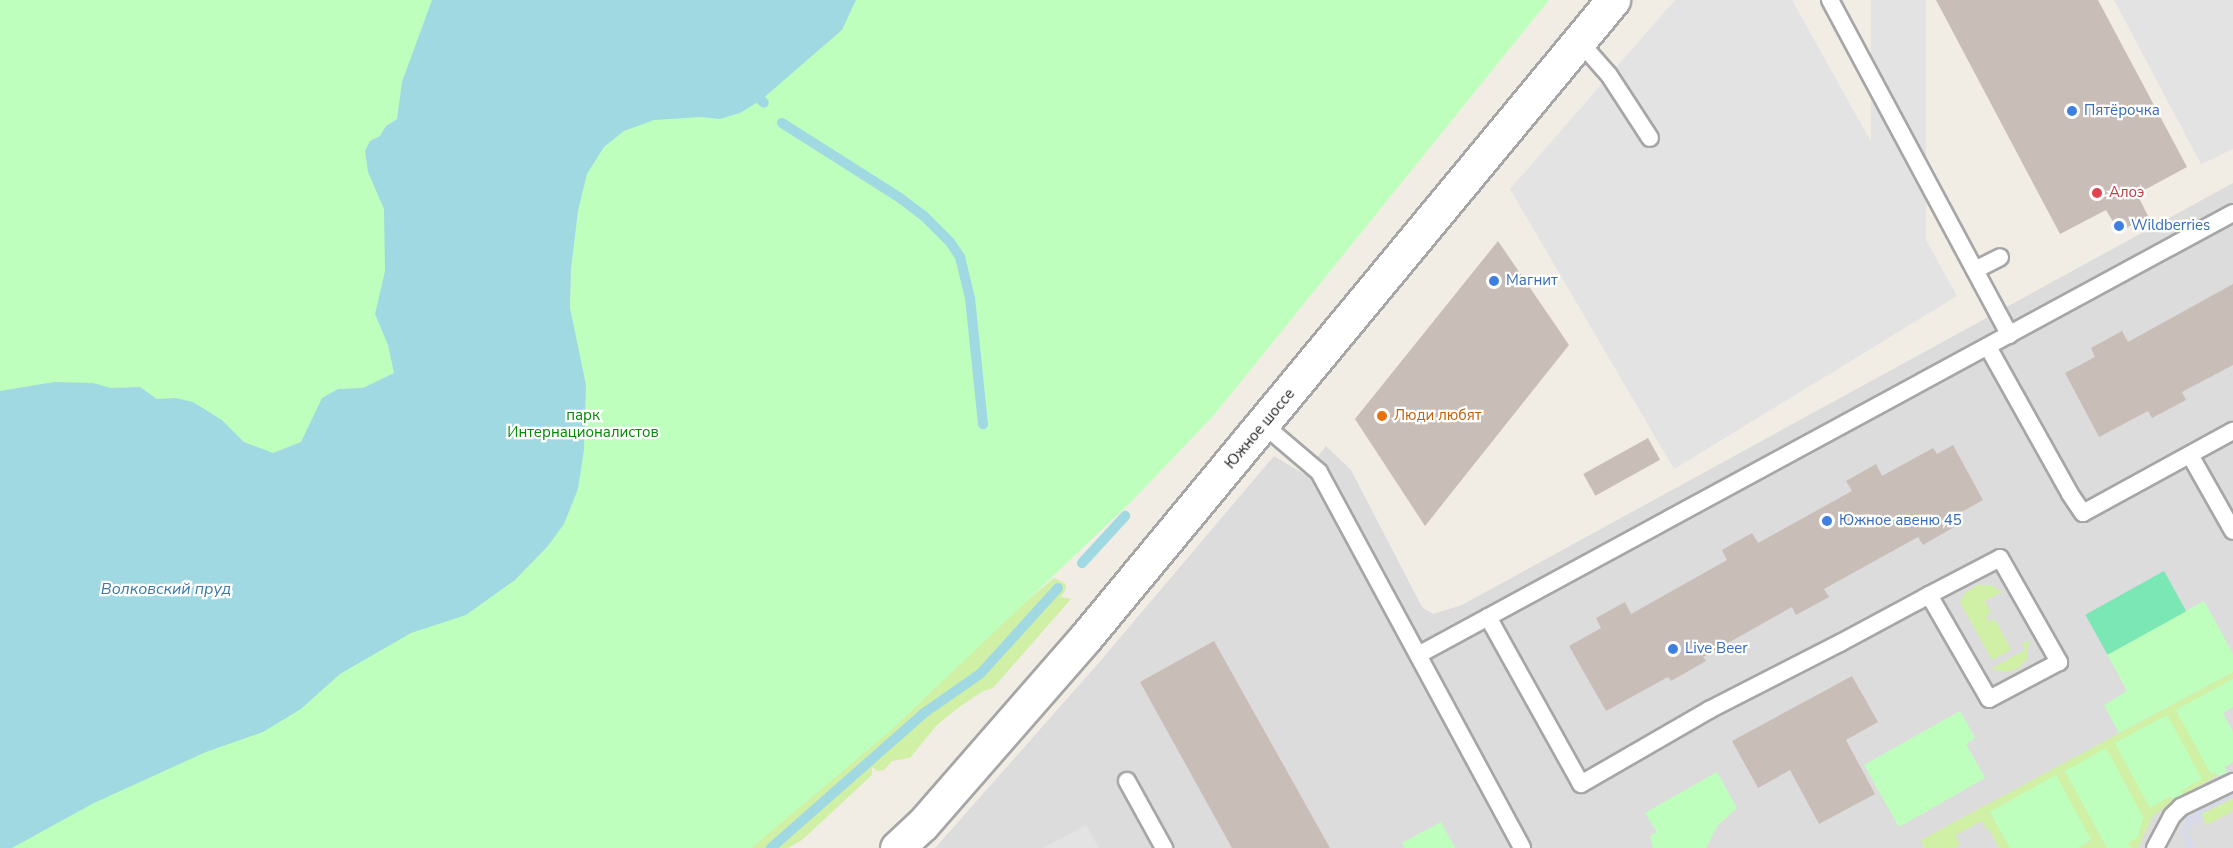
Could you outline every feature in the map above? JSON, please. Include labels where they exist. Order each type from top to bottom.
[{"type":"street","name":"Южное шоссе","points":[[897,848],[922,825],[1086,637],[1264,425],[1613,0]]},
{"type":"lane","points":[[1830,0],[2010,335]]},
{"type":"lane","points":[[1580,41],[1609,75],[1650,138]]},
{"type":"lane","points":[[1420,654],[2233,213]]},
{"type":"lane","points":[[1975,270],[2000,256]]},
{"type":"lane","points":[[1988,347],[2070,494],[2083,513],[2233,431]]},
{"type":"lane","points":[[1264,425],[1319,472],[1420,654],[1522,848]]},
{"type":"lane","points":[[2190,455],[2233,531]]},
{"type":"lane","points":[[1488,617],[1581,784],[1709,710],[1929,595],[2000,558],[2059,662],[1989,699],[1929,595]]},
{"type":"lane","points":[[1127,781],[1164,848]]},
{"type":"lane","points":[[2155,848],[2172,816],[2181,807],[2233,782]]},
{"type":"shaded area","points":[[1675,0],[1792,0],[1957,296],[1674,469],[1510,189]]},
{"type":"shaded area","points":[[1871,0],[1926,0],[1926,256],[1871,256]]},
{"type":"shaded area","points":[[2114,0],[2233,0],[2233,149],[2201,164]]},
{"type":"shaded area","points":[[2233,183],[2233,848],[935,848],[1096,666],[1274,456],[1304,474],[1326,446],[1351,470],[1422,607],[1433,614],[1462,605]]},
{"type":"shaded area","points":[[2233,790],[2233,798],[2201,814],[2204,820],[2187,830],[2196,848],[2187,848],[2181,833],[2186,818],[2194,809]]},
{"type":"shaded area","points":[[1086,825],[1099,848],[1043,848]]},
{"type":"green space","name":"парк Интернационалистов","points":[[0,0],[1549,0],[1214,415],[1131,502],[890,731],[751,848],[0,848]]},
{"type":"green space","points":[[2164,571],[2186,611],[2108,655],[2085,615]]},
{"type":"green space","points":[[1054,578],[1066,584],[1061,597],[1071,599],[993,688],[983,691],[936,726],[910,758],[892,761],[884,770],[877,771],[872,767],[872,775],[802,840],[788,848],[737,848]]},
{"type":"green space","points":[[1977,585],[1991,585],[2002,592],[1985,601],[1991,613],[1986,616],[1990,622],[1995,619],[2011,650],[1992,660],[1960,602],[1965,593]]},
{"type":"green space","points":[[2204,601],[2233,654],[2233,672],[2119,733],[2104,705],[2127,691],[2107,654]]},
{"type":"green space","points":[[2029,640],[2027,659],[2019,668],[2006,672],[1991,669],[2025,650],[2022,644]]},
{"type":"green space","points":[[2233,672],[2233,679],[2177,710],[2212,774],[2215,772],[2217,776],[2183,795],[2181,791],[2202,778],[2150,808],[2172,796],[2174,800],[2153,816],[2138,848],[2131,848],[2065,771],[2107,848],[2077,848],[2091,841],[1990,812],[2010,848],[1999,848],[1982,821],[1956,835],[1960,845],[1954,848],[1924,848],[1921,840]]},
{"type":"green space","points":[[2233,679],[2233,707],[2223,713],[2233,732],[2233,762],[2225,767],[2227,773],[2217,776],[2215,772],[2211,774],[2176,710]]},
{"type":"green space","points":[[1960,711],[1975,738],[1966,744],[1985,778],[1899,827],[1864,765]]},
{"type":"green space","points":[[2167,715],[2202,779],[2181,791],[2183,795],[2174,800],[2171,796],[2150,808],[2115,743]]},
{"type":"green space","points":[[2106,748],[2143,817],[2138,837],[2128,843],[2131,848],[2107,848],[2065,771]]},
{"type":"green space","points":[[1717,772],[1737,808],[1718,825],[1706,848],[1653,848],[1650,836],[1657,832],[1645,813]]},
{"type":"green space","points":[[2056,775],[2091,840],[2077,848],[2010,848],[1990,812]]},
{"type":"green space","points":[[2233,798],[2233,811],[2207,825],[2201,814]]},
{"type":"green space","points":[[1441,822],[1455,848],[1405,848],[1402,843]]},
{"type":"water","name":"Волковский пруд","points":[[432,0],[856,0],[842,30],[761,100],[740,113],[720,119],[701,117],[654,120],[624,131],[604,147],[587,174],[578,211],[571,269],[570,308],[586,385],[584,450],[578,489],[564,524],[548,546],[515,580],[466,615],[411,633],[340,674],[301,709],[263,732],[206,752],[94,803],[12,848],[0,848],[0,391],[54,382],[93,383],[111,388],[140,387],[157,399],[176,398],[193,402],[222,420],[244,442],[273,453],[301,442],[322,398],[338,389],[363,388],[394,373],[388,345],[375,314],[385,271],[384,209],[368,172],[365,151],[370,141],[380,136],[386,126],[397,119],[402,82]]},
{"type":"building","points":[[1936,0],[2098,0],[2187,167],[2137,194],[2148,216],[2119,232],[2106,210],[2060,234]]},
{"type":"building","points":[[1498,241],[1569,345],[1425,526],[1355,419]]},
{"type":"building","points":[[2233,284],[2233,365],[2182,392],[2186,400],[2152,418],[2148,411],[2099,437],[2065,373],[2095,357],[2091,348],[2122,331],[2128,342]]},
{"type":"building","points":[[1648,438],[1660,460],[1595,496],[1583,474]]},
{"type":"building","points":[[1953,445],[1983,500],[1951,518],[1956,526],[1923,545],[1918,537],[1824,589],[1829,597],[1796,615],[1792,607],[1703,657],[1706,661],[1671,681],[1668,677],[1606,711],[1569,646],[1601,628],[1596,618],[1625,602],[1631,614],[1727,560],[1722,550],[1752,533],[1758,543],[1852,491],[1846,481],[1876,464],[1882,476],[1933,448],[1937,454]]},
{"type":"building","points":[[1214,641],[1330,848],[1232,848],[1140,682]]},
{"type":"building","points":[[1852,676],[1878,722],[1846,740],[1875,794],[1819,824],[1790,770],[1758,788],[1732,741]]},
{"type":"waterway","points":[[761,100],[764,103]]},
{"type":"waterway","points":[[782,123],[900,198],[925,217],[950,242],[960,257],[970,298],[983,424]]},
{"type":"waterway","points":[[1082,563],[1125,516]]},
{"type":"waterway","points":[[771,848],[924,713],[980,674],[1058,588]]},
{"type":"place","name":"Пятёрочка","points":[[2072,111]]},
{"type":"place","name":"Алоэ","points":[[2097,193]]},
{"type":"place","name":"Wildberries","points":[[2119,226]]},
{"type":"place","name":"Магнит","points":[[1494,281]]},
{"type":"place","name":"Люди любят","points":[[1382,416]]},
{"type":"place","name":"Южное авеню 45","points":[[1827,521]]},
{"type":"place","name":"Live Beer","points":[[1673,649]]}]
